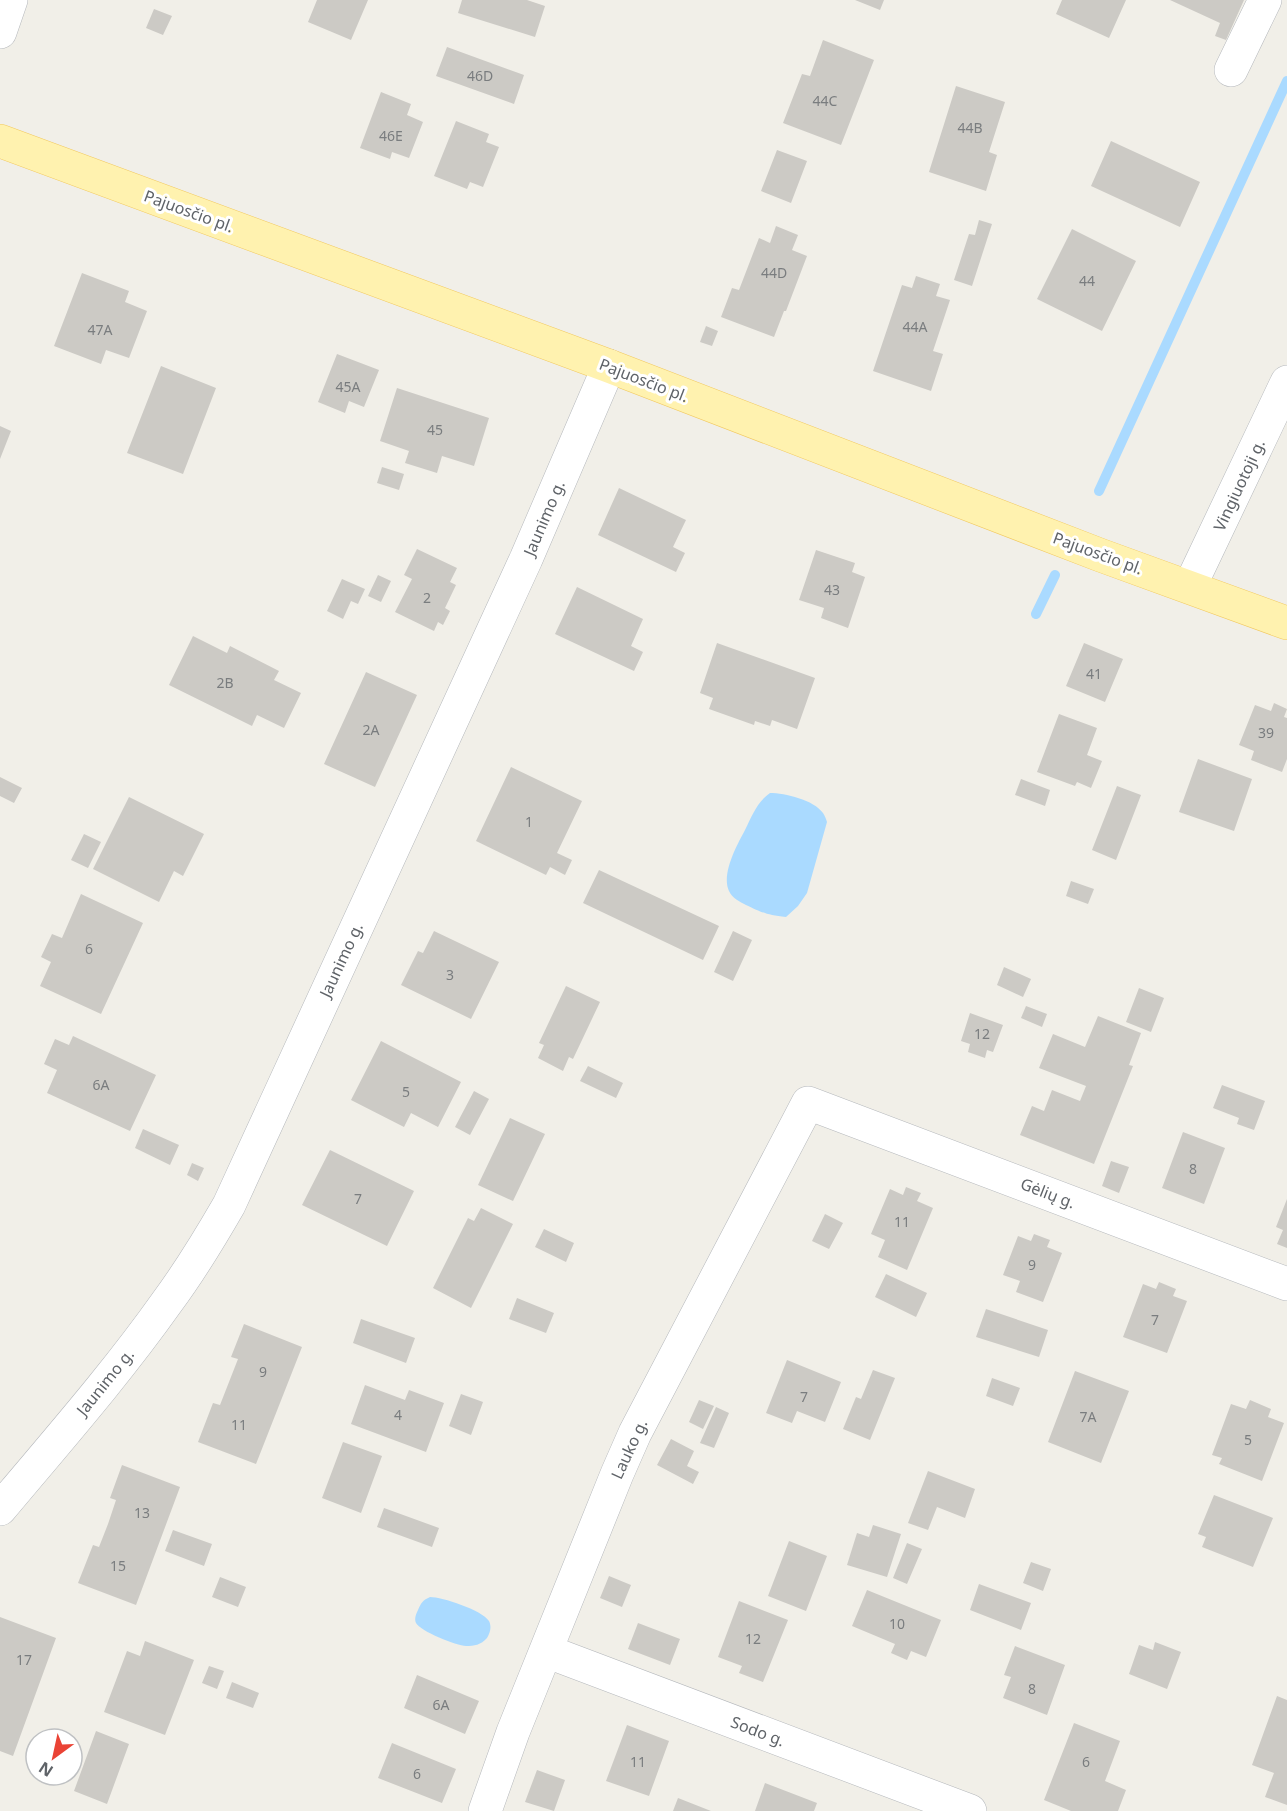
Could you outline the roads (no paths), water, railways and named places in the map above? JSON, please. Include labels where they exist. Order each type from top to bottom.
[{"type":"main road","name":"Pajuosčio pl.","points":[[0,141],[609,366],[1100,555],[1287,622]]},
{"type":"street","points":[[0,32],[11,0]]},
{"type":"street","points":[[1231,70],[1264,0]]},
{"type":"street","name":"Jaunimo g.","points":[[0,1509],[160,1312],[203,1250],[229,1205],[526,559],[609,366]]},
{"type":"street","name":"Vingiuotoji g.","points":[[1190,586],[1287,382]]},
{"type":"street","name":"Gėlių g.","points":[[808,1103],[1287,1284]]},
{"type":"street","name":"Lauko g.","points":[[485,1811],[513,1732],[635,1433],[808,1103]]},
{"type":"street","name":"Sodo g.","points":[[546,1651],[970,1811]]},
{"type":"water","points":[[770,793],[791,796],[813,804],[823,813],[827,822],[807,893],[786,917],[765,913],[741,903],[730,893],[727,884],[728,868],[738,843],[755,810]]},
{"type":"water","points":[[430,1597],[461,1605],[485,1617],[490,1625],[487,1638],[477,1645],[461,1645],[424,1630],[415,1618],[422,1602]]},
{"type":"waterway","points":[[1099,491],[1287,81]]},
{"type":"waterway","points":[[1036,614],[1055,575]]}]
